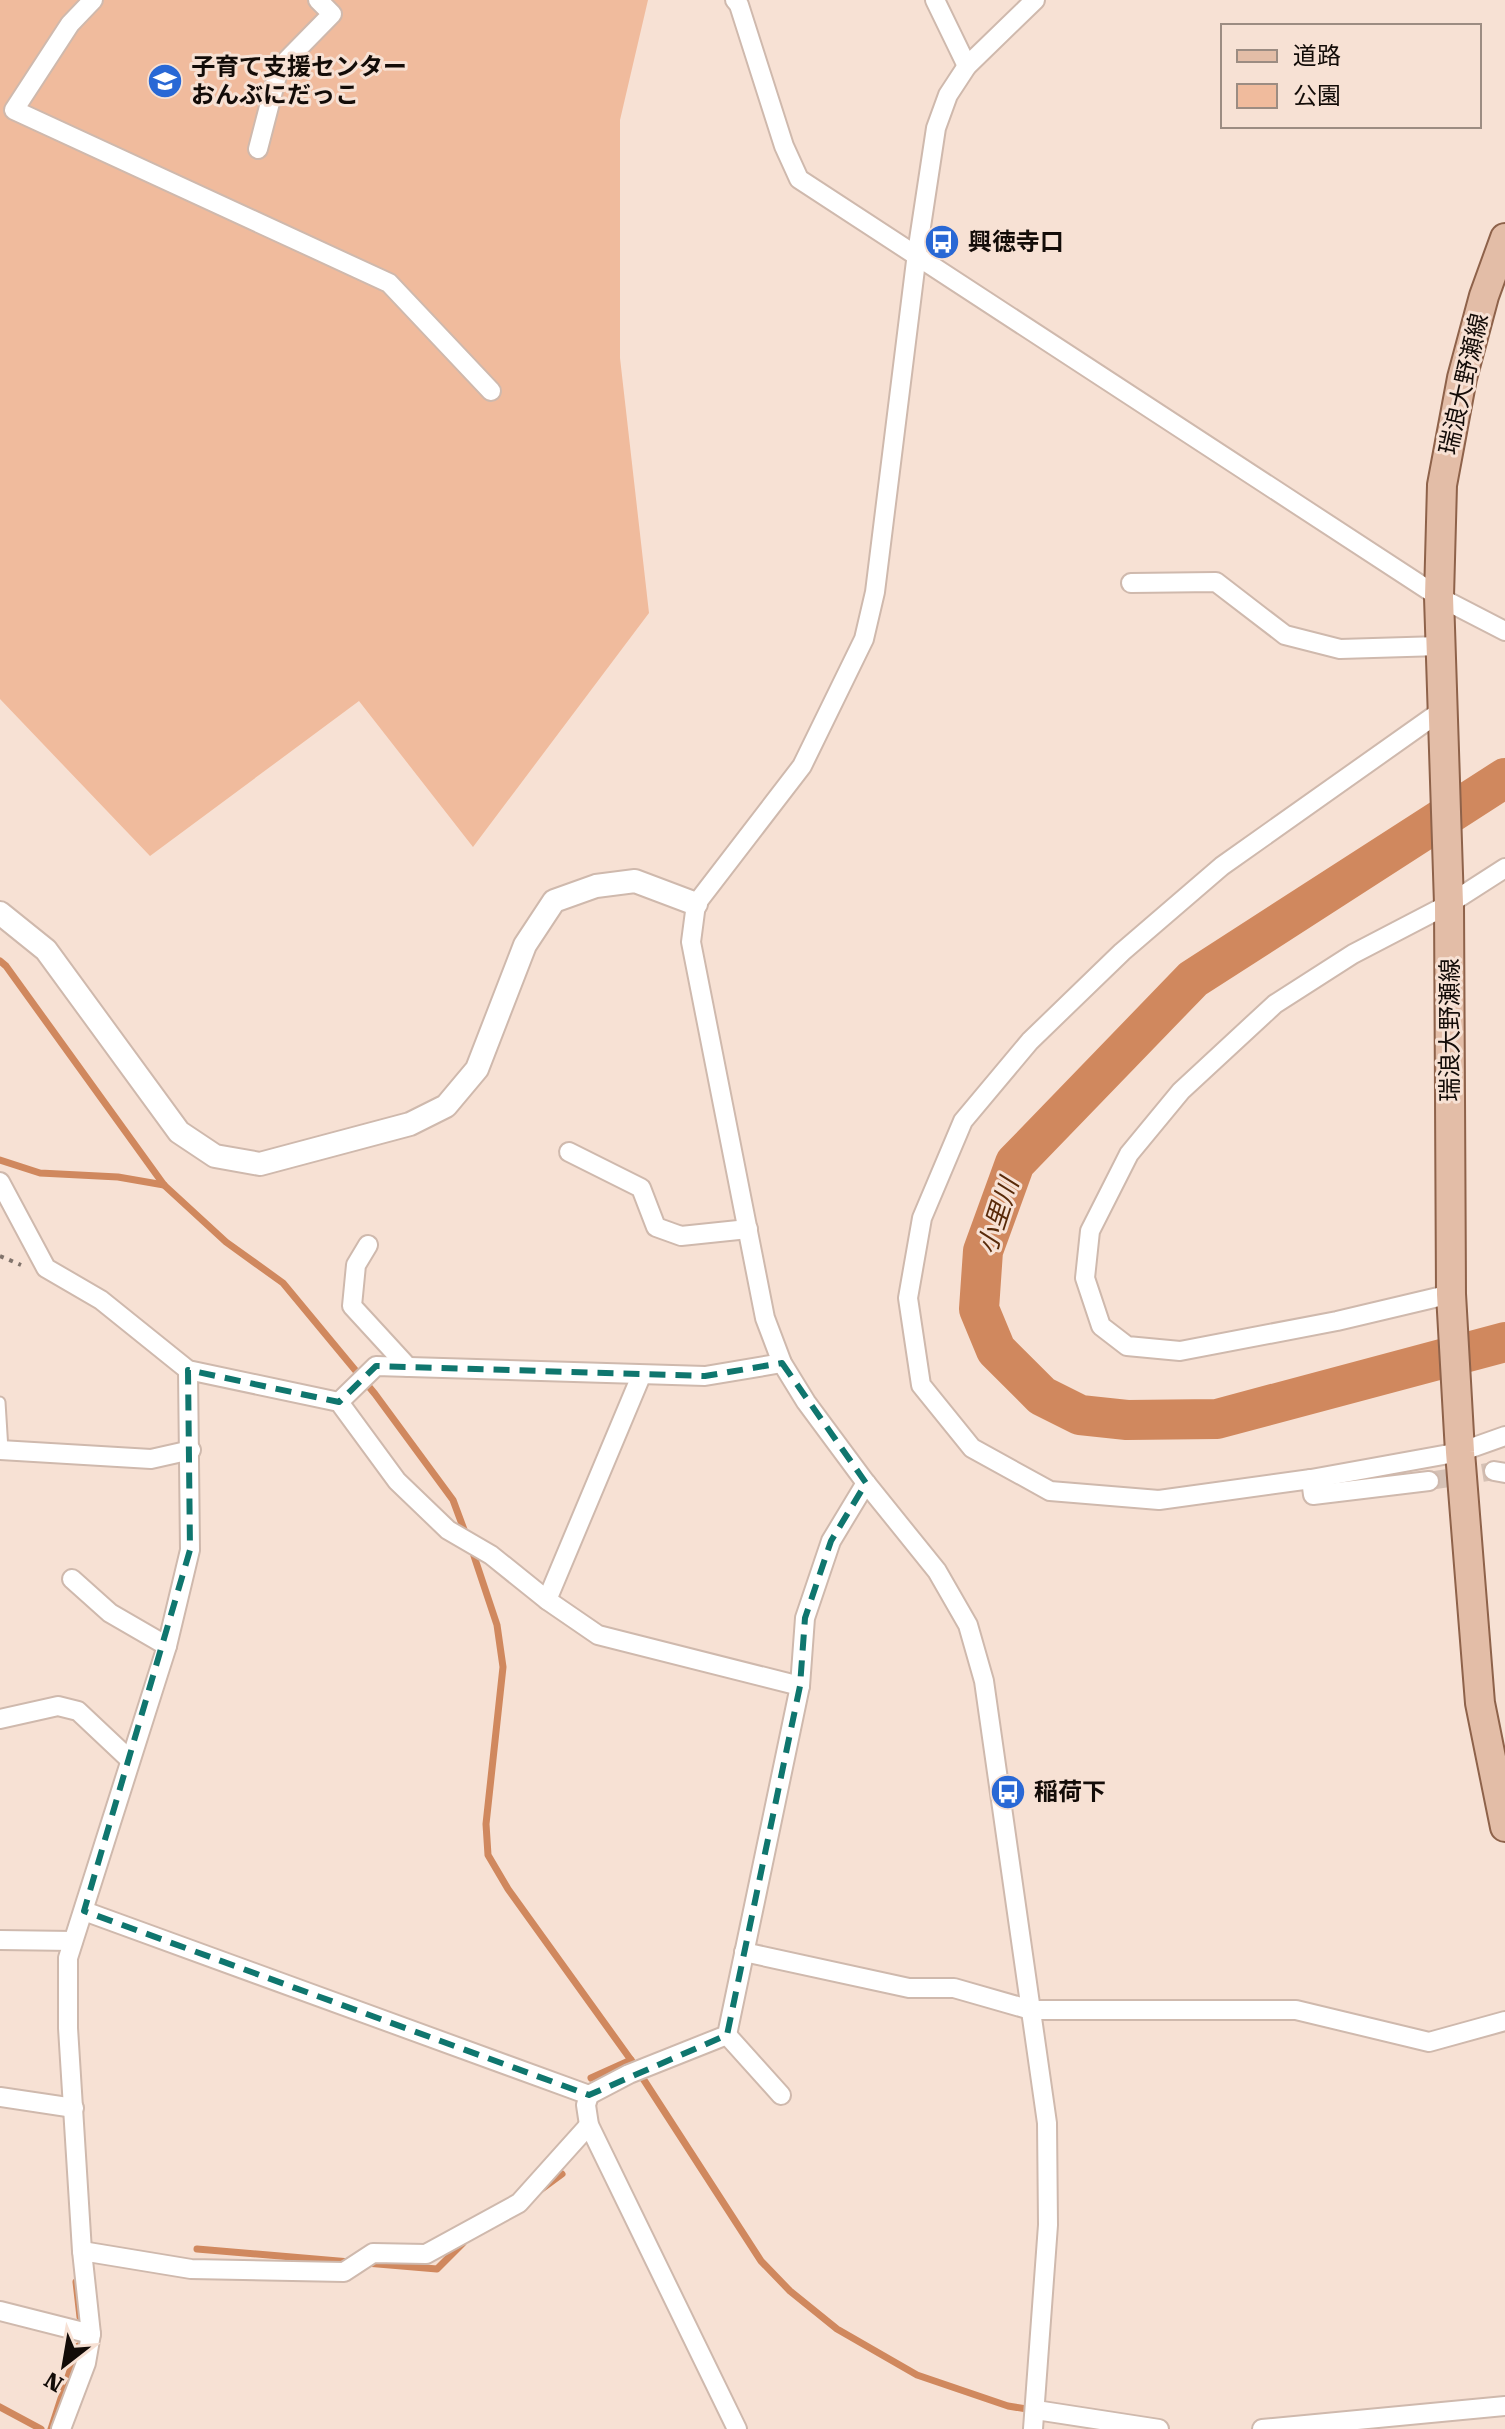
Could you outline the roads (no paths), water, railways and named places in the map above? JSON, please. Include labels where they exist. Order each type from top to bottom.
[{"type":"main road","name":"瑞浪大野瀬線","points":[[1505,238],[1484,296],[1462,378],[1442,485],[1439,597],[1449,896],[1451,1294],[1480,1703],[1505,1827]]},
{"type":"street","points":[[93,0],[70,24],[14,110],[389,283],[491,391]]},
{"type":"street","points":[[258,149],[279,68],[332,14],[318,0]]},
{"type":"street","points":[[735,0],[784,146],[799,179],[917,253],[1439,597],[1505,631]]},
{"type":"street","points":[[935,0],[967,66]]},
{"type":"street","points":[[1035,0],[967,66],[948,95],[936,128],[917,253],[875,592],[864,639],[802,766],[696,904],[691,942],[765,1318],[782,1363],[806,1402],[866,1483],[937,1571],[968,1625],[984,1681],[1047,2123],[1048,2225],[1035,2420],[1092,2419],[1159,2429]]},
{"type":"street","points":[[1131,583],[1216,582],[1285,635],[1340,649],[1440,646]]},
{"type":"street","points":[[1442,720],[1222,866],[1122,952],[1030,1041],[963,1121],[922,1218],[908,1298],[921,1385],[972,1448],[1050,1491],[1159,1500],[1311,1479],[1460,1442],[1505,1436]]},
{"type":"street","points":[[1451,1294],[1337,1321],[1180,1351],[1127,1346],[1110,1333],[1101,1326],[1085,1278],[1090,1231],[1129,1154],[1181,1091],[1275,1004],[1449,896],[1505,868]]},
{"type":"street","points":[[0,913],[46,950],[179,1132],[215,1156],[260,1164],[410,1124],[446,1106],[477,1069],[525,945],[554,901],[596,886],[635,881],[696,904]]},
{"type":"street","points":[[569,1152],[641,1188],[656,1227],[681,1236],[748,1229]]},
{"type":"street","points":[[0,1182],[46,1268],[101,1300],[188,1370],[339,1402],[397,1481],[448,1530],[491,1555],[547,1600],[598,1635],[800,1686]]},
{"type":"street","points":[[368,1245],[356,1265],[352,1306],[408,1367]]},
{"type":"street","points":[[339,1402],[376,1366],[705,1376],[782,1363]]},
{"type":"street","points":[[61,2429],[86,2363],[91,2334],[82,2251],[67,1975],[73,1941],[167,1646],[190,1550],[188,1370]]},
{"type":"street","points":[[547,1600],[641,1376]]},
{"type":"street","points":[[1,1450],[151,1459],[191,1450]]},
{"type":"street","points":[[1311,1479],[1313,1495],[1429,1481]]},
{"type":"street","points":[[727,2035],[800,1686],[805,1618],[831,1541],[866,1483]]},
{"type":"street","points":[[72,1579],[110,1613],[167,1646]]},
{"type":"street","points":[[0,1719],[58,1706],[78,1711],[129,1759]]},
{"type":"street","points":[[84,1911],[589,2095]]},
{"type":"street","points":[[0,1940],[73,1941]]},
{"type":"street","points":[[744,1952],[909,1988],[954,1988],[1031,2010],[1296,2010],[1429,2042],[1505,2021]]},
{"type":"street","points":[[727,2035],[638,2070],[589,2095],[586,2105],[589,2125],[737,2429]]},
{"type":"street","points":[[727,2035],[781,2095]]},
{"type":"street","points":[[0,2097],[74,2108]]},
{"type":"street","points":[[82,2251],[191,2269],[344,2272],[373,2253],[426,2254],[519,2203],[589,2125]]},
{"type":"street","points":[[0,2311],[91,2334]]},
{"type":"street","points":[[1262,2429],[1505,2406]]},
{"type":"lane","points":[[0,1402],[1,1450]]},
{"type":"waterway","name":"小里川","points":[[1505,778],[1193,979],[1015,1163],[983,1251],[979,1309],[996,1350],[1042,1396],[1080,1415],[1127,1420],[1217,1419],[1505,1342]]},
{"type":"waterway","points":[[0,961],[164,1185],[226,1242],[283,1283],[375,1394],[453,1500],[466,1535]]},
{"type":"waterway","points":[[0,1160],[40,1173],[118,1177],[164,1185]]},
{"type":"waterway","points":[[471,1547],[497,1625],[503,1667],[486,1824],[488,1855],[508,1889],[631,2060],[761,2261],[790,2291],[837,2329],[917,2375],[1008,2406],[1033,2410]]},
{"type":"waterway","points":[[591,2078],[631,2060]]},
{"type":"waterway","points":[[539,2191],[562,2174]]},
{"type":"waterway","points":[[366,2263],[437,2269],[463,2243]]},
{"type":"waterway","points":[[197,2249],[350,2262]]},
{"type":"waterway","points":[[76,2282],[80,2317]]},
{"type":"waterway","points":[[51,2429],[78,2346]]},
{"type":"waterway","points":[[0,2407],[41,2429]]},
{"type":"tunnel","points":[[1429,1481],[1494,1471]]},
{"type":"place","name":"子育て支援センター おんぶにだっこ","points":[[165,81]]},
{"type":"place","name":"興徳寺口","points":[[942,242]]},
{"type":"place","name":"稲荷下","points":[[1008,1792]]}]
